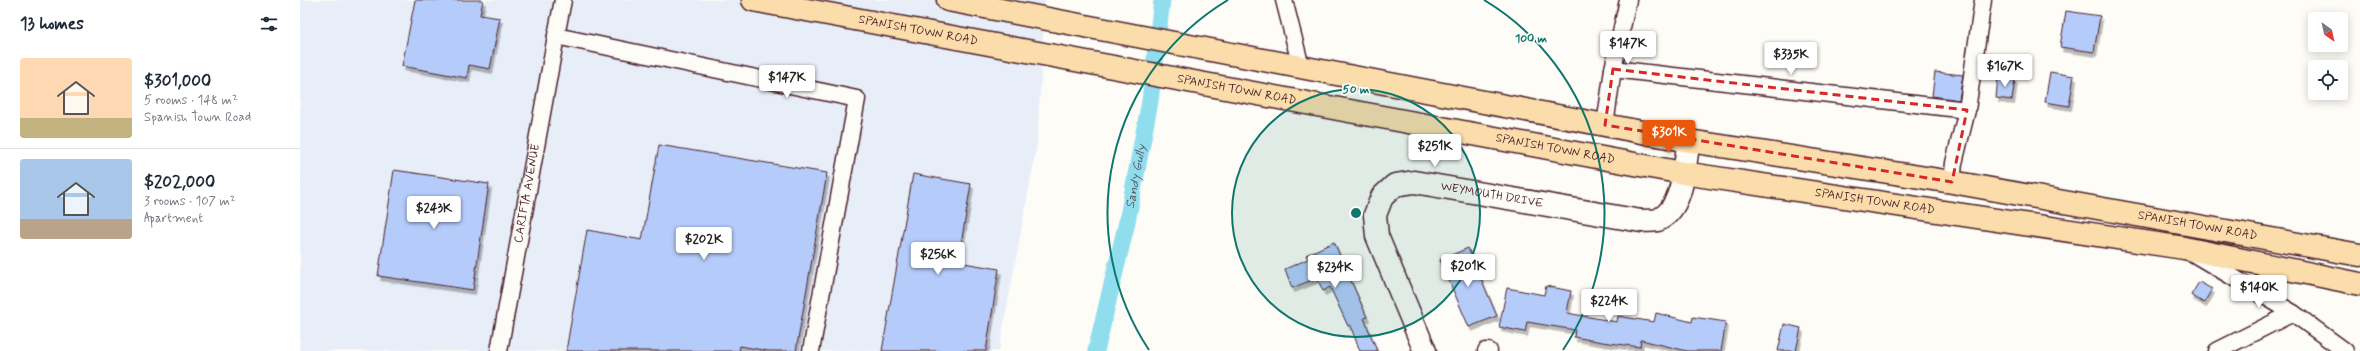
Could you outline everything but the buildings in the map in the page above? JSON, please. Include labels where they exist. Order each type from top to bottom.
[{"type":"highway","name":"SPANISH TOWN ROAD","points":[[753,0],[1008,49],[1682,173],[2184,248],[2360,284]]},
{"type":"highway","name":"SPANISH TOWN ROAD","points":[[948,0],[1689,141],[1952,182],[2360,255]]},
{"type":"street","name":"CARIFTA AVENUE","points":[[500,351],[563,0]]},
{"type":"street","points":[[1284,0],[1301,67]]},
{"type":"street","points":[[1605,125],[1613,69],[1628,0]]},
{"type":"street","points":[[1952,182],[1954,163],[1967,110],[1982,0]]},
{"type":"street","points":[[556,36],[857,99],[812,351]]},
{"type":"street","points":[[1613,69],[1967,110]]},
{"type":"street","name":"WEYMOUTH DRIVE","points":[[1425,351],[1377,236],[1375,215],[1382,197],[1395,185],[1414,182],[1641,220],[1658,220],[1672,209],[1680,194],[1682,173],[1689,141]]},
{"type":"street","points":[[2184,248],[2293,313],[2346,351]]},
{"type":"street","points":[[2217,351],[2293,313]]},
{"type":"highlighted area","points":[[1613,69],[1967,110],[1952,182],[1605,125]]},
{"type":"shaded area","points":[[300,0],[1045,0],[1037,144],[999,351],[300,351]]},
{"type":"waterway","name":"Sandy Gully","points":[[1096,351],[1127,222],[1150,101],[1162,0]]}]
